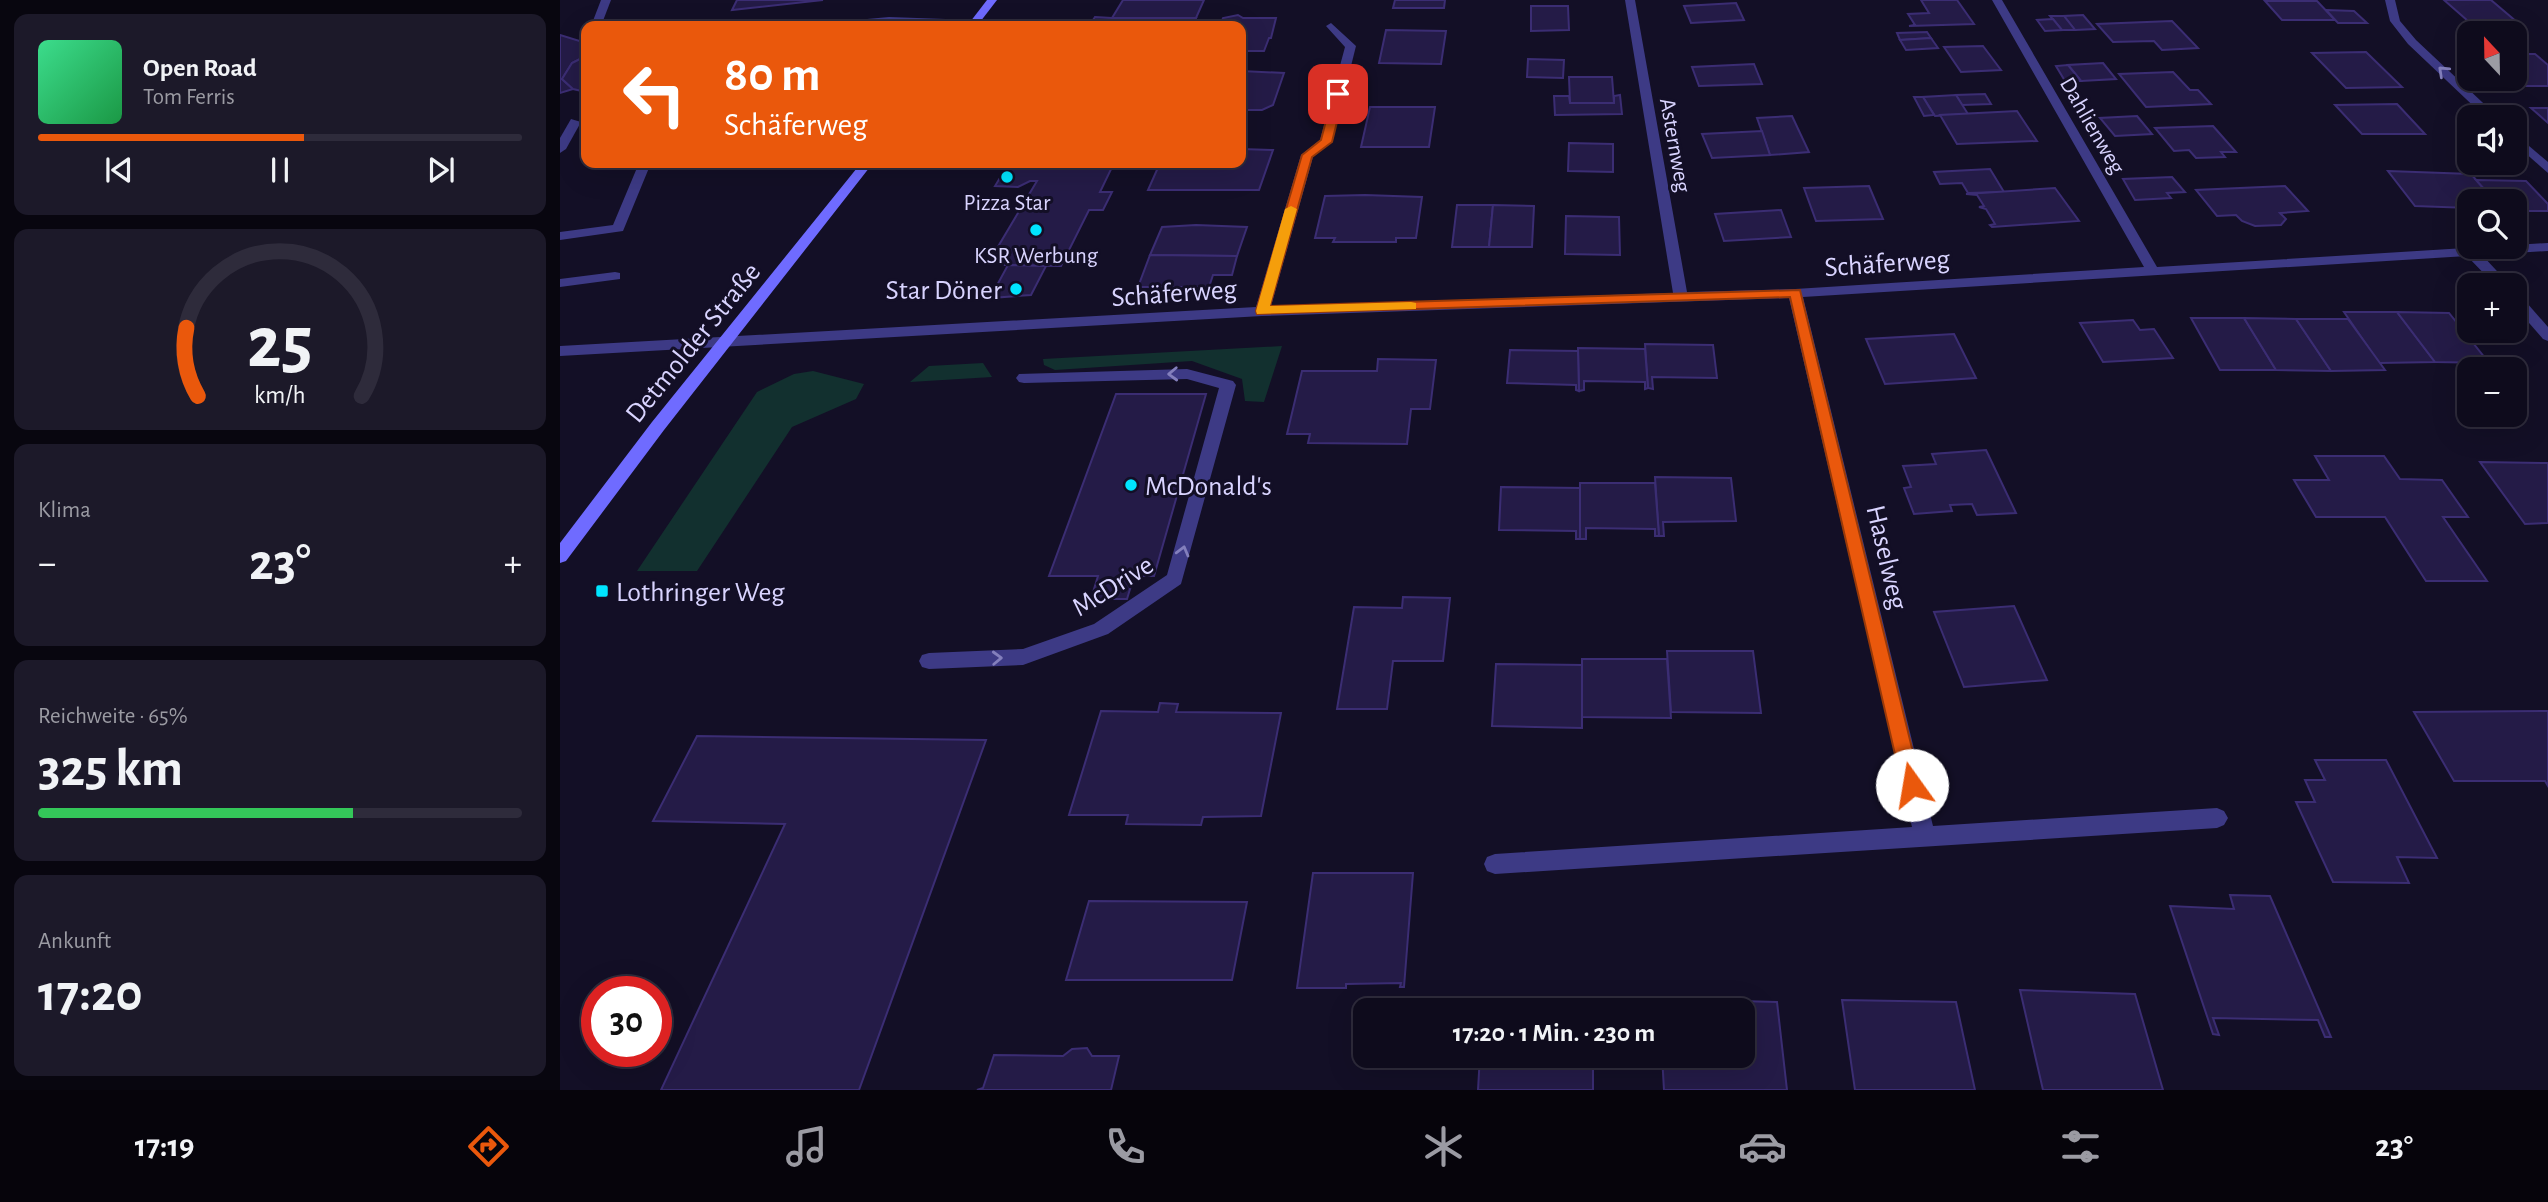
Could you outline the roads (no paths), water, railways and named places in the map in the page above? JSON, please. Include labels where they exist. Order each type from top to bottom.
[{"type":"main road","points":[[976,21],[992,0]]},
{"type":"main road","name":"Detmolder Straße","points":[[560,556],[658,426],[863,168]]},
{"type":"street","points":[[598,21],[607,0]]},
{"type":"street","name":"Asternweg","points":[[1629,0],[1681,296]]},
{"type":"street","name":"Dahlienweg","points":[[1997,0],[2152,270]]},
{"type":"street","points":[[2390,0],[2395,21],[2412,42],[2480,105]]},
{"type":"street","points":[[882,21],[906,21]]},
{"type":"street","points":[[1262,311],[1307,155],[1326,142],[1351,46],[1331,26]]},
{"type":"street","points":[[560,123],[581,121]]},
{"type":"street","points":[[560,149],[581,121]]},
{"type":"street","points":[[2527,149],[2548,169]]},
{"type":"street","points":[[560,236],[618,228],[643,168]]},
{"type":"street","name":"Schäferweg","points":[[2527,249],[2548,247]]},
{"type":"street","name":"Schäferweg","points":[[725,342],[1262,311],[1795,293],[2457,254]]},
{"type":"street","points":[[2478,259],[2491,273]]},
{"type":"street","points":[[560,283],[615,276]]},
{"type":"street","name":"Haselweg","points":[[1795,293],[1924,835]]},
{"type":"street","points":[[2527,312],[2548,336]]},
{"type":"street","points":[[560,351],[725,342]]},
{"type":"street","name":"McDrive","points":[[929,661],[1023,657],[1101,629],[1175,579],[1228,385],[1187,374],[1024,378]]},
{"type":"street","points":[[1495,864],[2217,818]]},
{"type":"place","name":"Pizza Star","points":[[1007,177]]},
{"type":"place","name":"KSR Werbung","points":[[1036,230]]},
{"type":"place","name":"Star Döner","points":[[1016,289]]},
{"type":"place","name":"McDonald's","points":[[1131,485]]},
{"type":"place","name":"Lothringer Weg","points":[[602,591]]}]
